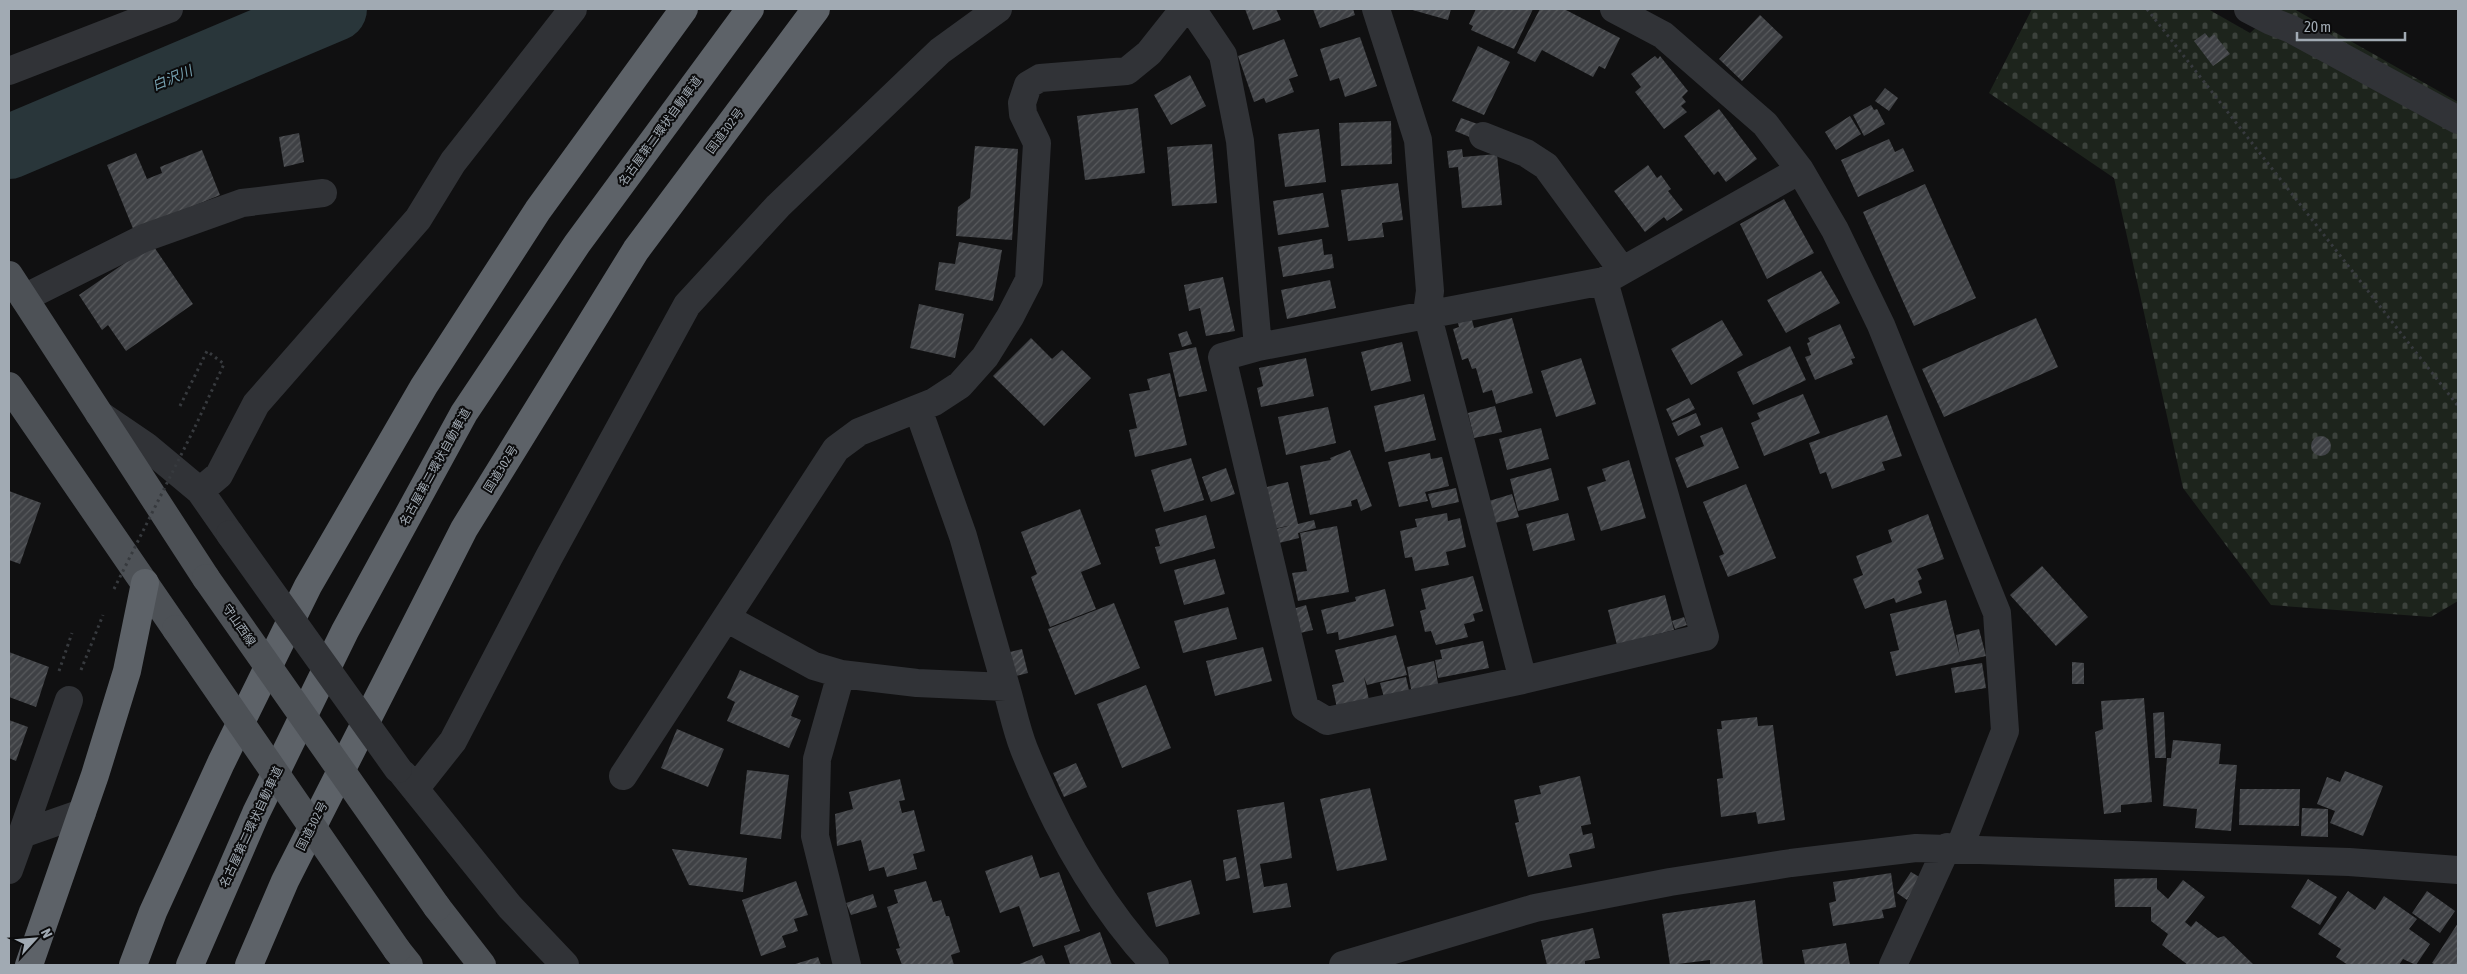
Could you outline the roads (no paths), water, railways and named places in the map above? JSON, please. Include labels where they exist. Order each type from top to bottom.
[{"type":"highway","points":[[133,965],[153,912],[221,763],[308,586],[424,386],[538,210],[684,9]]},
{"type":"highway","name":"名古屋第二環状自動車道","points":[[190,965],[256,813],[345,631],[464,412],[577,244],[750,9]]},
{"type":"highway","name":"国道302号","points":[[249,965],[285,881],[464,529],[636,250],[816,9]]},
{"type":"highway","points":[[29,965],[82,813],[127,671],[145,583]]},
{"type":"main road","name":"守山西線","points":[[9,275],[206,578],[436,907],[482,965]]},
{"type":"main road","points":[[9,386],[403,957]]},
{"type":"street","points":[[9,71],[169,9]]},
{"type":"street","points":[[200,492],[219,475],[256,404],[418,218],[453,162],[573,9]]},
{"type":"street","points":[[406,779],[453,740],[549,557],[687,305],[778,206],[940,51],[998,9]]},
{"type":"street","points":[[623,776],[836,449],[859,432],[934,402],[960,385],[985,357],[1010,317],[1029,280],[1037,143],[1024,114],[1022,102],[1028,85],[1040,78],[1127,71],[1149,53],[1184,9]]},
{"type":"street","points":[[1192,9],[1223,56],[1240,141],[1258,347]]},
{"type":"street","points":[[1376,9],[1418,140],[1430,291],[1427,313],[1523,680]]},
{"type":"street","points":[[1614,9],[1664,35],[1765,124],[1800,170],[1835,230],[1881,325],[1998,613],[2005,730],[1953,848],[1893,965]]},
{"type":"street","points":[[2248,9],[2291,29],[2458,120]]},
{"type":"street","points":[[1483,136],[1526,153],[1546,166],[1613,276],[1705,637],[1523,680],[1327,722],[1305,708],[1222,357],[1258,347],[1613,276],[1800,170]]},
{"type":"street","points":[[24,298],[144,238],[242,203],[323,193]]},
{"type":"street","points":[[918,408],[963,536],[1023,748],[1073,853],[1136,945],[1155,965]]},
{"type":"street","points":[[99,414],[146,446],[200,492],[406,779],[510,907],[566,965]]},
{"type":"street","points":[[726,618],[814,666],[841,674],[917,683],[1006,687]]},
{"type":"street","points":[[841,674],[817,759],[815,836],[847,965]]},
{"type":"street","points":[[9,870],[22,834],[68,684]]},
{"type":"street","points":[[22,834],[82,813]]},
{"type":"street","points":[[1342,965],[1535,908],[1791,863],[1916,848],[2349,862],[2458,870]]},
{"type":"waterway","name":"白沢川","points":[[9,147],[335,9]]}]
